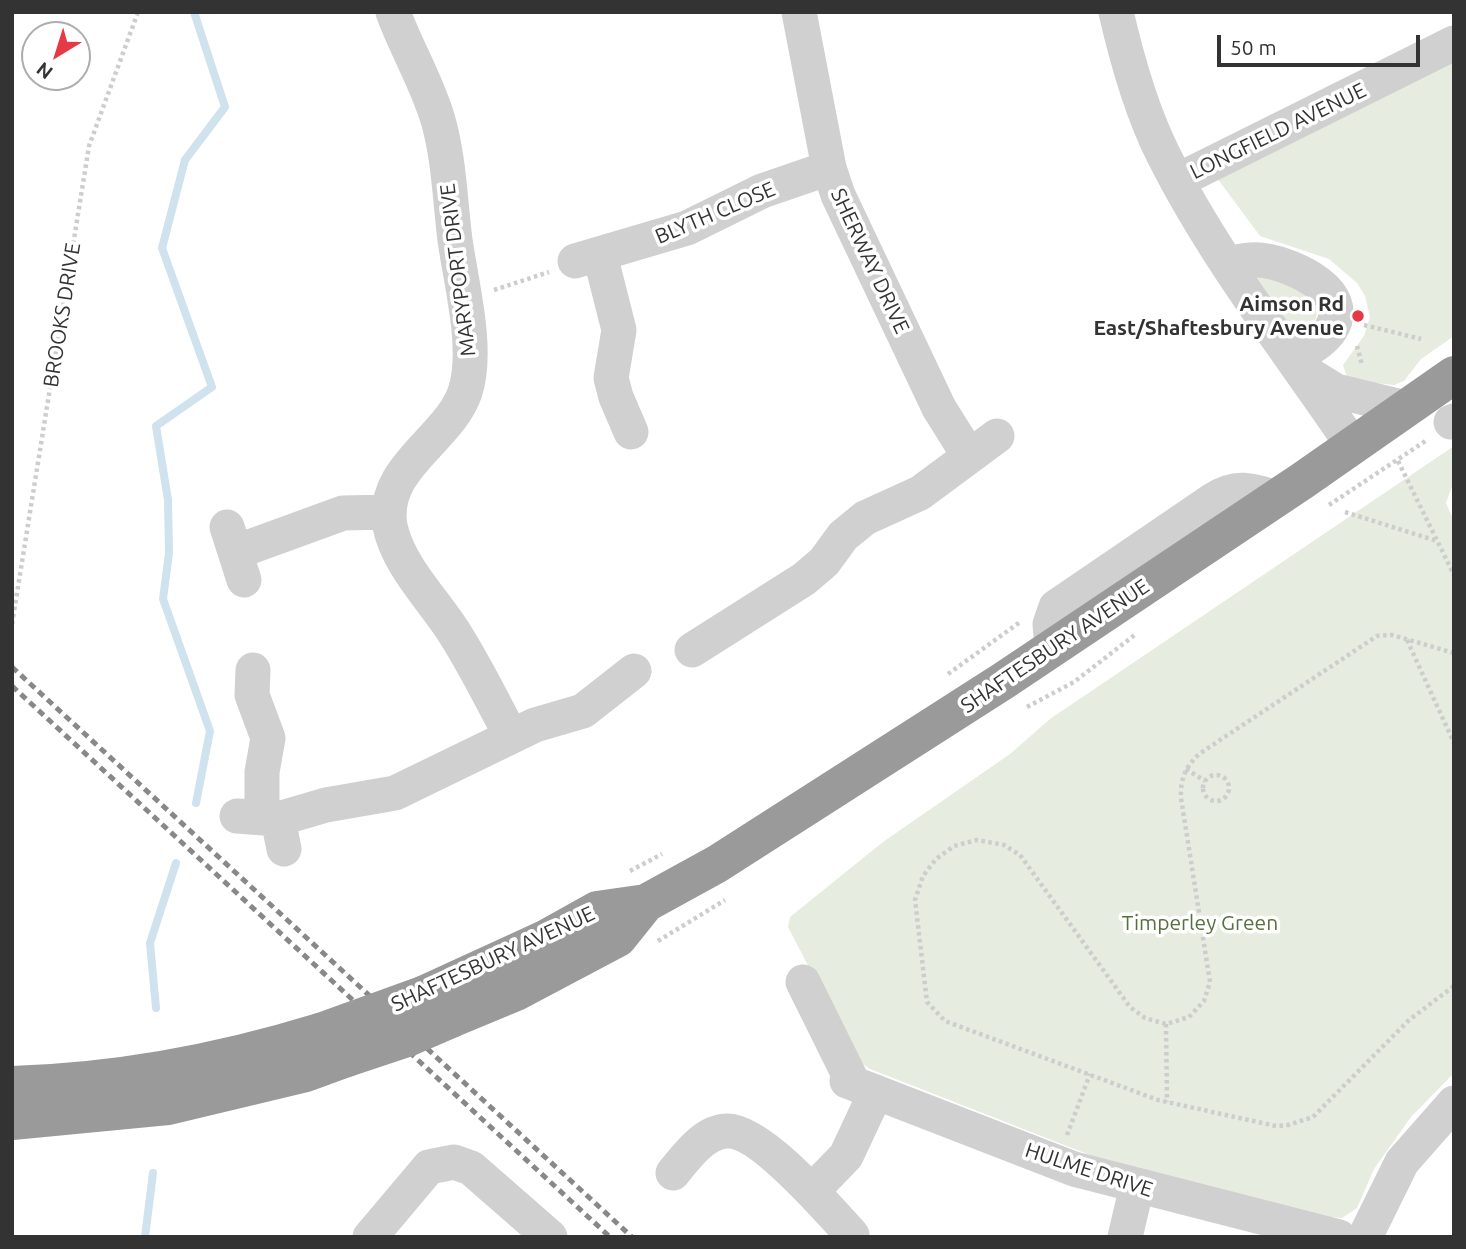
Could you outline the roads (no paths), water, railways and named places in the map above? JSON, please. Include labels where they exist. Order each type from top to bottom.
[{"type":"highway","name":"SHAFTESBURY AVENUE","points":[[12,1085],[125,1077],[192,1066],[320,1032],[516,992],[618,938],[636,888],[802,812],[1052,649],[1454,375]]},
{"type":"highway","name":"SHAFTESBURY AVENUE","points":[[12,1121],[168,1106],[306,1073],[407,1038],[438,1006]]},
{"type":"street","name":"MARYPORT DRIVE","points":[[389,512],[403,472],[455,414],[466,390],[470,351],[443,139],[431,100],[393,12]]},
{"type":"street","name":"SHERWAY DRIVE","points":[[799,12],[829,168],[848,220],[939,408],[969,456]]},
{"type":"street","points":[[1116,12],[1148,120],[1177,181],[1353,446]]},
{"type":"street","name":"LONGFIELD AVENUE","points":[[1177,181],[1454,43]]},
{"type":"street","name":"BLYTH CLOSE","points":[[631,432],[629,392],[611,378],[618,318],[588,258],[687,229],[762,191],[829,168]]},
{"type":"street","points":[[1229,263],[1264,260],[1284,265],[1308,275],[1331,296],[1335,307],[1333,327],[1297,364]]},
{"type":"street","points":[[1297,364],[1336,391],[1406,408]]},
{"type":"street","points":[[692,650],[719,617],[804,579],[824,562],[843,536],[865,518],[919,493],[998,436]]},
{"type":"street","points":[[236,553],[342,513],[389,512],[400,552],[461,643],[511,736]]},
{"type":"street","points":[[253,670],[251,695],[268,738],[262,772],[265,825],[326,805],[395,793],[511,736],[591,707],[634,671]]},
{"type":"street","points":[[673,1172],[693,1149],[714,1133],[729,1130],[751,1138],[831,1213],[846,1156],[859,1086],[803,982]]},
{"type":"street","name":"HULME DRIVE","points":[[859,1086],[1056,1162],[1137,1186],[1339,1237]]},
{"type":"street","points":[[1365,1237],[1402,1162],[1454,1103]]},
{"type":"street","points":[[370,1237],[429,1167],[454,1162],[471,1168],[550,1237]]},
{"type":"street","points":[[1125,1237],[1137,1186]]},
{"type":"waterway","points":[[194,12],[225,107],[185,160],[162,248],[212,387],[156,426],[168,500],[169,553],[163,599],[210,731],[196,803]]},
{"type":"waterway","points":[[156,1008],[150,943],[176,863]]},
{"type":"waterway","points":[[145,1237],[153,1173]]},
{"type":"railway","points":[[12,667],[632,1237]]},
{"type":"railway","points":[[12,686],[610,1237]]},
{"type":"place","name":"Aimson Rd East/Shaftesbury Avenue","points":[[1358,316]]},
{"type":"park label","name":"Timperley Green","points":[[1200,923]]}]
